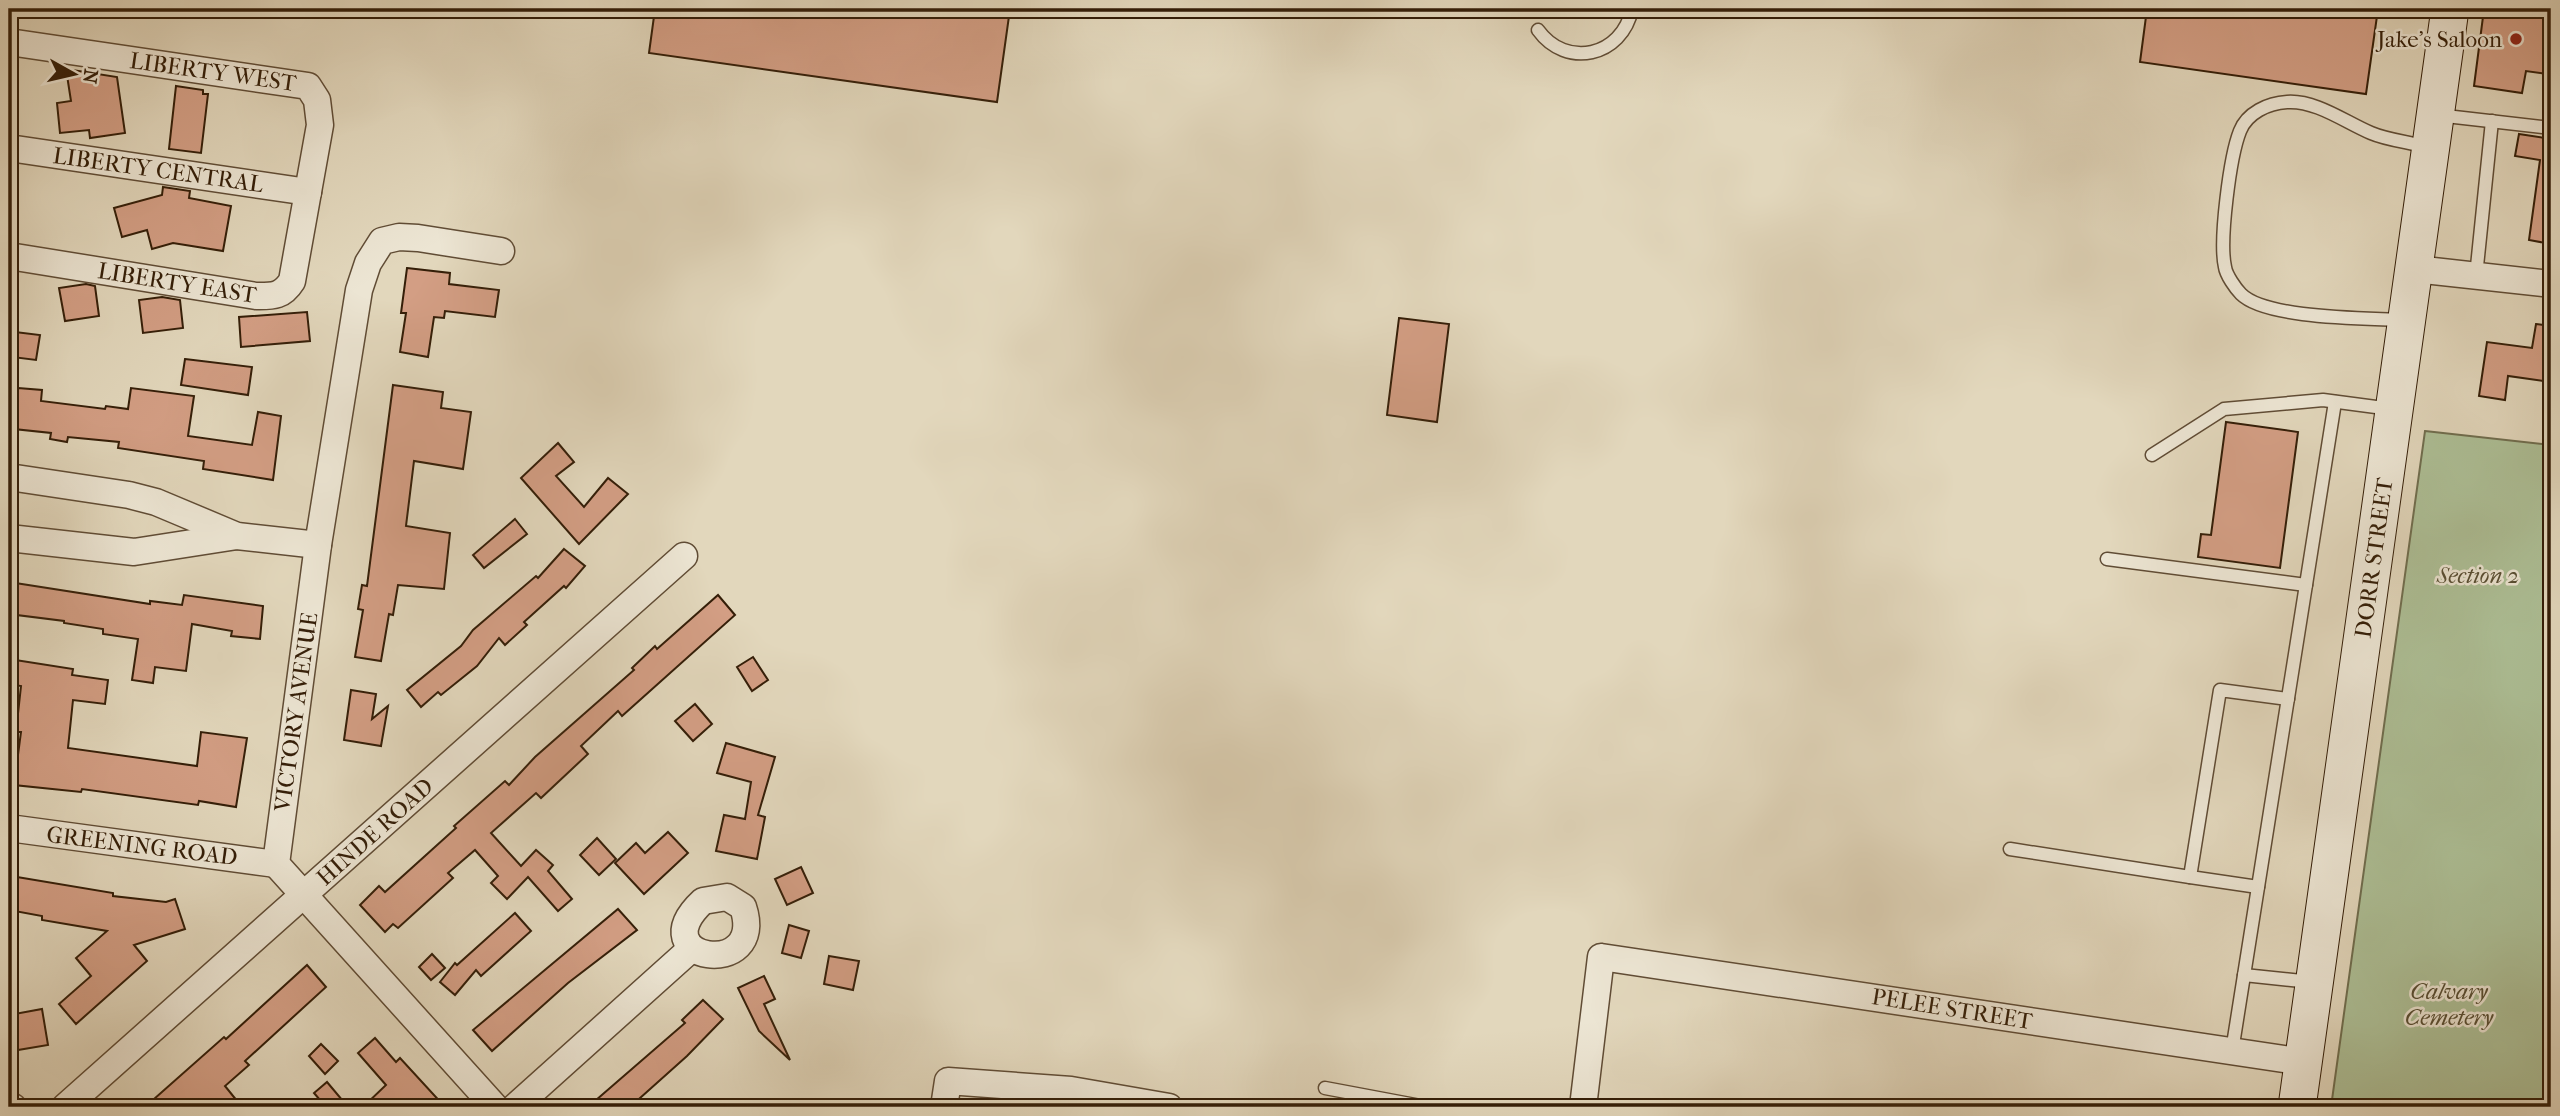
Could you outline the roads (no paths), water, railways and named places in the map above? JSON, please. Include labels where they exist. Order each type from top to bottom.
[{"type":"main road","name":"DORR STREET","points":[[2297,1107],[2450,9]]},
{"type":"street","name":"LIBERTY WEST","points":[[9,43],[308,86],[317,100],[320,125],[308,192]]},
{"type":"street","name":"LIBERTY CENTRAL","points":[[9,148],[308,192]]},
{"type":"street","name":"LIBERTY EAST","points":[[9,256],[256,296],[275,296],[286,291],[292,281],[308,192]]},
{"type":"street","name":"VICTORY AVENUE","points":[[276,864],[318,545],[359,290],[368,263],[382,241],[399,237],[501,251]]},
{"type":"street","points":[[2415,269],[2551,284]]},
{"type":"street","points":[[9,477],[129,495],[156,502],[237,536]]},
{"type":"street","points":[[9,538],[134,552],[237,536],[318,545]]},
{"type":"street","name":"HINDE ROAD","points":[[65,1107],[684,556]]},
{"type":"street","name":"GREENING ROAD","points":[[9,828],[276,864]]},
{"type":"street","points":[[276,864],[495,1107]]},
{"type":"street","points":[[515,1107],[691,949]]},
{"type":"street","name":"PELEE STREET","points":[[1583,1107],[1601,957],[2304,1062]]},
{"type":"street","points":[[944,1107],[948,1081],[1070,1090],[1169,1107]]},
{"type":"lane","points":[[1538,30],[1547,43],[1565,51],[1588,53],[1608,49],[1622,34],[1632,9]]},
{"type":"lane","points":[[2407,321],[2310,315],[2269,307],[2242,296],[2225,270],[2223,239],[2240,129],[2258,108],[2288,101],[2316,108],[2372,134],[2433,131],[2492,121],[2551,128]]},
{"type":"lane","points":[[2476,276],[2492,121]]},
{"type":"lane","points":[[2152,455],[2224,409],[2335,402],[2395,410]]},
{"type":"lane","points":[[2232,1052],[2335,402]]},
{"type":"lane","points":[[2107,559],[2306,585]]},
{"type":"lane","points":[[2190,877],[2220,690],[2288,699]]},
{"type":"lane","points":[[2010,849],[2258,887]]},
{"type":"lane","points":[[2244,975],[2315,983]]},
{"type":"lane","points":[[1325,1088],[1426,1107]]},
{"type":"place","name":"Jake's Saloon","points":[[2516,39]]},
{"type":"park label","name":"Section 2","points":[[2478,575]]},
{"type":"park label","name":"Calvary Cemetery","points":[[2449,1004]]}]
